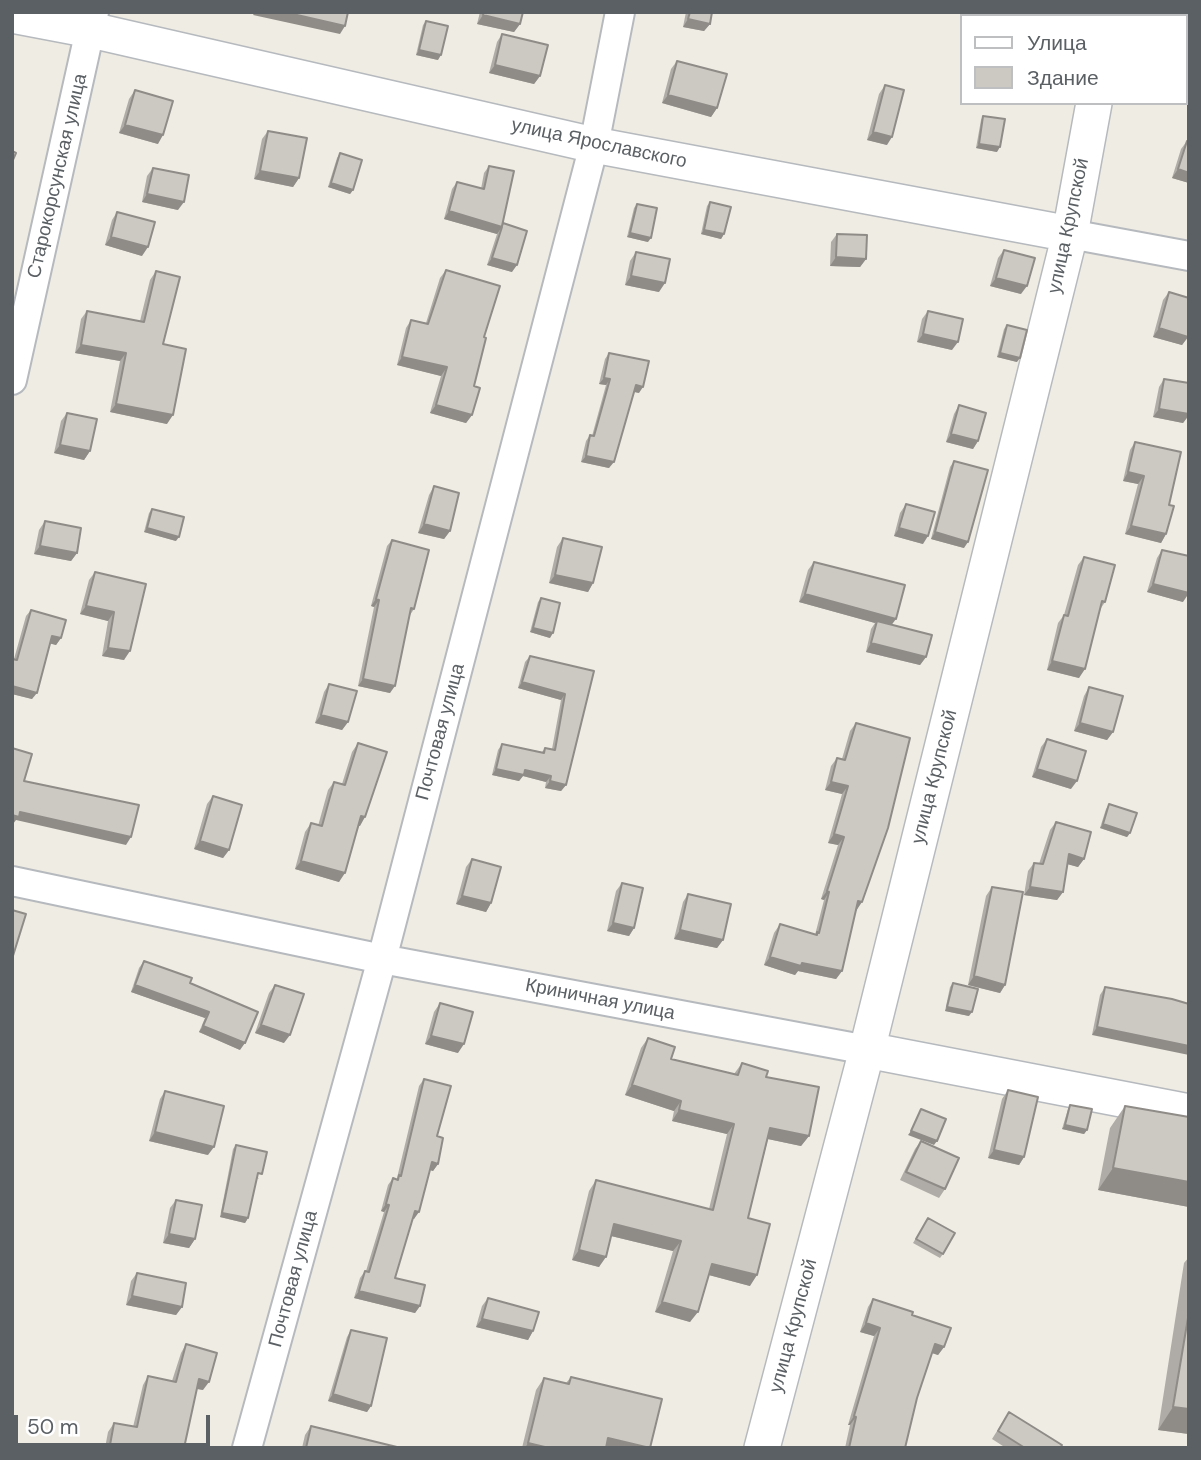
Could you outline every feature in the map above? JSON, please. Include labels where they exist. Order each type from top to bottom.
[{"type":"street","name":"Почтовая улица","points":[[247,1448],[382,959],[594,145],[620,12]]},
{"type":"street","name":"улица Ярославского","points":[[12,15],[92,21],[594,145],[1189,256]]},
{"type":"street","name":"Старокорсунская улица","points":[[12,380],[92,21]]},
{"type":"street","name":"улица Крупской","points":[[762,1448],[867,1050],[1070,234],[1094,105]]},
{"type":"street","name":"Криничная улица","points":[[12,881],[382,959],[1189,1112]]},
{"type":"building","points":[[284,12],[348,12],[345,26]]},
{"type":"building","points":[[484,12],[523,12],[520,24],[483,15]]},
{"type":"building","points":[[690,12],[712,12],[710,24],[688,19]]},
{"type":"building","points":[[1052,12],[1060,14],[1038,14]]},
{"type":"building","points":[[426,21],[448,26],[441,55],[419,50]]},
{"type":"building","points":[[502,34],[548,45],[540,76],[495,65]]},
{"type":"building","points":[[677,61],[727,74],[717,108],[668,95]]},
{"type":"building","points":[[885,85],[904,90],[892,137],[873,132]]},
{"type":"building","points":[[135,90],[173,101],[163,135],[125,125]]},
{"type":"building","points":[[983,116],[1005,119],[1000,147],[979,144]]},
{"type":"building","points":[[268,131],[307,138],[299,178],[260,171]]},
{"type":"building","points":[[1187,141],[1189,142],[1189,173],[1178,169]]},
{"type":"building","points":[[340,153],[362,160],[353,190],[331,183]]},
{"type":"building","points":[[489,166],[514,171],[502,226],[503,223],[527,231],[517,265],[492,258],[502,227],[449,211],[457,182],[484,189]]},
{"type":"building","points":[[153,168],[189,175],[184,202],[147,194]]},
{"type":"building","points":[[710,202],[731,207],[724,234],[704,230]]},
{"type":"building","points":[[637,204],[657,208],[651,238],[630,233]]},
{"type":"building","points":[[117,212],[155,222],[148,247],[111,237]]},
{"type":"building","points":[[837,234],[867,235],[866,259],[836,257]]},
{"type":"building","points":[[1004,250],[1035,258],[1027,286],[996,278]]},
{"type":"building","points":[[636,252],[670,259],[665,283],[631,276]]},
{"type":"building","points":[[446,270],[500,286],[484,337],[486,338],[474,386],[480,388],[472,415],[436,405],[447,367],[402,357],[411,320],[428,324]]},
{"type":"building","points":[[156,271],[180,277],[163,344],[186,349],[173,415],[116,404],[126,353],[81,345],[87,311],[144,322]]},
{"type":"building","points":[[1169,292],[1189,298],[1188,337],[1159,328]]},
{"type":"building","points":[[928,311],[963,319],[958,342],[923,334]]},
{"type":"building","points":[[1007,325],[1027,330],[1020,358],[1000,353]]},
{"type":"building","points":[[609,353],[649,361],[643,387],[636,385],[614,462],[586,456],[590,435],[594,436],[610,379],[604,378]]},
{"type":"building","points":[[1164,379],[1189,383],[1189,414],[1159,409]]},
{"type":"building","points":[[959,405],[986,413],[978,441],[951,434]]},
{"type":"building","points":[[67,413],[97,419],[90,451],[60,445]]},
{"type":"building","points":[[1135,442],[1181,452],[1169,505],[1174,506],[1166,534],[1131,526],[1144,476],[1128,472]]},
{"type":"building","points":[[954,461],[988,470],[968,542],[935,532]]},
{"type":"building","points":[[434,486],[459,493],[450,531],[424,524]]},
{"type":"building","points":[[906,504],[935,512],[928,536],[899,528]]},
{"type":"building","points":[[152,509],[184,517],[179,537],[147,528]]},
{"type":"building","points":[[45,521],[81,528],[77,553],[40,546]]},
{"type":"building","points":[[563,538],[602,547],[593,583],[555,575]]},
{"type":"building","points":[[392,540],[429,550],[414,609],[411,608],[395,686],[363,679],[379,600],[376,599]]},
{"type":"building","points":[[1162,550],[1189,556],[1189,593],[1153,584]]},
{"type":"building","points":[[1084,557],[1115,565],[1105,602],[1102,601],[1085,669],[1052,661]]},
{"type":"building","points":[[814,562],[905,585],[896,619],[805,594]]},
{"type":"building","points":[[95,572],[146,584],[130,651],[108,648],[114,612],[86,606]]},
{"type":"building","points":[[541,598],[560,603],[553,633],[533,628]]},
{"type":"building","points":[[31,610],[66,620],[61,638],[52,636],[37,693],[12,686],[12,659],[17,660]]},
{"type":"building","points":[[877,621],[932,635],[926,657],[871,643]]},
{"type":"building","points":[[530,656],[594,671],[566,785],[550,781],[551,776],[525,770],[524,775],[496,769],[502,744],[544,753],[545,748],[555,750],[565,694],[522,682]]},
{"type":"building","points":[[329,684],[357,691],[348,722],[321,715]]},
{"type":"building","points":[[1089,687],[1123,696],[1113,732],[1080,723]]},
{"type":"building","points":[[856,723],[910,738],[888,828],[862,902],[858,901],[842,971],[802,963],[801,966],[770,957],[780,924],[817,935],[817,932],[819,933],[829,892],[827,891],[844,837],[834,834],[848,786],[831,782],[837,758],[845,760]]},
{"type":"building","points":[[1047,739],[1086,751],[1077,781],[1037,769]]},
{"type":"building","points":[[358,743],[387,752],[365,817],[361,816],[345,873],[301,861],[311,823],[322,826],[334,782],[345,785]]},
{"type":"building","points":[[12,748],[32,754],[24,781],[139,805],[131,837],[20,812],[19,817],[12,815]]},
{"type":"building","points":[[213,796],[242,805],[229,850],[200,841]]},
{"type":"building","points":[[1109,804],[1137,813],[1130,833],[1103,824]]},
{"type":"building","points":[[1056,822],[1091,832],[1084,859],[1069,854],[1063,892],[1030,887],[1034,863],[1043,864]]},
{"type":"building","points":[[472,859],[501,867],[491,903],[462,896]]},
{"type":"building","points":[[622,883],[643,888],[634,928],[613,923]]},
{"type":"building","points":[[992,887],[1023,892],[1005,985],[974,976]]},
{"type":"building","points":[[688,894],[731,904],[723,940],[680,930]]},
{"type":"building","points":[[12,910],[26,914],[12,959]]},
{"type":"building","points":[[144,961],[192,978],[190,983],[258,1012],[245,1043],[203,1026],[209,1012],[135,985]]},
{"type":"building","points":[[953,983],[978,989],[972,1012],[947,1007]]},
{"type":"building","points":[[275,985],[304,994],[290,1035],[261,1025]]},
{"type":"building","points":[[1105,987],[1189,1004],[1189,1046],[1097,1027]]},
{"type":"building","points":[[440,1003],[473,1012],[464,1044],[431,1036]]},
{"type":"building","points":[[648,1038],[675,1047],[671,1059],[738,1075],[742,1063],[768,1071],[766,1077],[819,1087],[809,1136],[770,1128],[748,1218],[770,1224],[757,1275],[712,1264],[698,1312],[662,1302],[681,1241],[614,1224],[606,1257],[579,1250],[596,1180],[713,1210],[734,1124],[679,1110],[681,1101],[632,1085]]},
{"type":"building","points":[[424,1079],[451,1086],[437,1136],[443,1138],[438,1164],[432,1162],[419,1212],[415,1211],[395,1278],[425,1285],[420,1306],[359,1291],[365,1271],[369,1272],[389,1205],[386,1204],[393,1178],[398,1180],[399,1175],[401,1176]]},
{"type":"building","points":[[1008,1090],[1038,1097],[1024,1157],[994,1150]]},
{"type":"building","points":[[165,1091],[224,1106],[214,1147],[155,1132]]},
{"type":"building","points":[[1070,1105],[1092,1109],[1087,1130],[1065,1125]]},
{"type":"building","points":[[1125,1106],[1189,1117],[1189,1182],[1113,1168]]},
{"type":"building","points":[[921,1109],[946,1119],[937,1141],[911,1131]]},
{"type":"building","points":[[921,1141],[959,1158],[945,1189],[906,1172]]},
{"type":"building","points":[[236,1145],[267,1152],[262,1174],[258,1173],[248,1218],[222,1213]]},
{"type":"building","points":[[176,1200],[202,1205],[195,1239],[169,1234]]},
{"type":"building","points":[[928,1218],[955,1233],[943,1254],[916,1239]]},
{"type":"building","points":[[137,1273],[186,1283],[182,1307],[132,1296]]},
{"type":"building","points":[[488,1298],[539,1312],[533,1331],[482,1319]]},
{"type":"building","points":[[873,1299],[951,1328],[944,1347],[935,1344],[917,1398],[905,1448],[849,1448],[856,1417],[854,1416],[880,1328],[866,1323]]},
{"type":"building","points":[[1189,1312],[1189,1409],[1173,1407]]},
{"type":"building","points":[[351,1330],[387,1338],[371,1406],[333,1394]]},
{"type":"building","points":[[186,1344],[217,1353],[209,1382],[199,1379],[184,1448],[127,1448],[110,1445],[114,1423],[137,1427],[148,1376],[176,1382]]},
{"type":"building","points":[[571,1377],[662,1399],[650,1448],[608,1438],[606,1448],[549,1448],[528,1443],[544,1378],[569,1384]]},
{"type":"building","points":[[1009,1412],[1062,1445],[1060,1448],[1025,1448],[998,1431]]},
{"type":"building","points":[[311,1426],[401,1448],[306,1448]]}]
